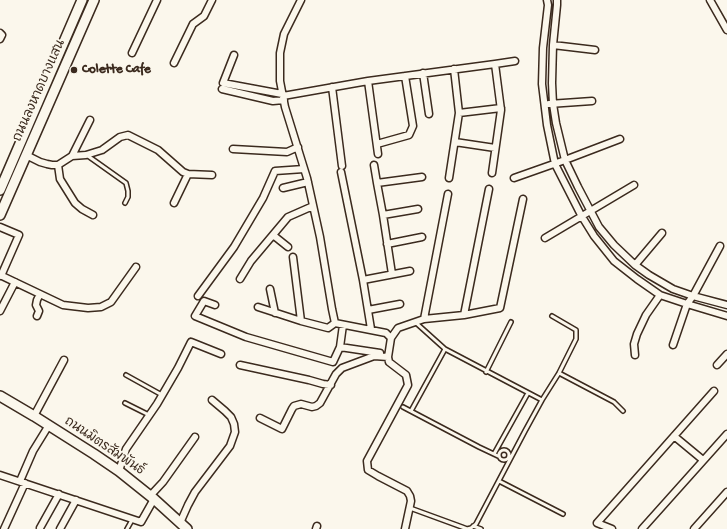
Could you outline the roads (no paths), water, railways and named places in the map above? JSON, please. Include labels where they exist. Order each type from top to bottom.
[{"type":"main road","name":"ถนนลงหาดบางแสน","points":[[0,190],[82,0]]},
{"type":"main road","name":"ถนนลงหาดบางแสน","points":[[0,215],[94,0]]},
{"type":"main road","name":"ถนนมิตรสัมพันธ์","points":[[0,396],[49,425],[119,471],[152,497],[184,526]]},
{"type":"street","points":[[132,53],[157,0]]},
{"type":"street","points":[[174,63],[193,24],[204,16],[212,0]]},
{"type":"street","points":[[301,0],[284,34],[280,53],[280,81],[308,182],[320,237],[335,323]]},
{"type":"street","points":[[547,0],[548,5],[543,48],[542,84],[547,125],[556,164],[581,216],[594,236],[614,261],[660,295],[727,316]]},
{"type":"street","points":[[557,0],[553,45],[552,83],[556,123],[565,160],[599,227],[614,246],[635,265],[649,275],[673,289],[727,305]]},
{"type":"street","points":[[710,0],[727,30]]},
{"type":"street","points":[[0,33],[2,35],[0,39]]},
{"type":"street","points":[[553,45],[595,50]]},
{"type":"street","points":[[234,55],[223,83],[283,96]]},
{"type":"street","points":[[222,89],[273,101],[283,96],[368,81],[515,61]]},
{"type":"street","points":[[492,173],[501,108],[495,64]]},
{"type":"street","points":[[449,178],[459,113],[454,69]]},
{"type":"street","points":[[423,73],[429,114]]},
{"type":"street","points":[[377,144],[409,135],[413,126],[405,76]]},
{"type":"street","points":[[368,81],[378,154]]},
{"type":"street","points":[[332,87],[341,169],[371,329]]},
{"type":"street","points":[[544,104],[592,101]]},
{"type":"street","points":[[459,113],[501,108]]},
{"type":"street","points":[[72,156],[90,120]]},
{"type":"street","points":[[26,155],[52,166],[58,165],[72,156],[86,155],[102,150],[120,137],[128,135],[158,150],[183,172],[188,174],[212,176]]},
{"type":"street","points":[[514,178],[556,164],[620,139]]},
{"type":"street","points":[[455,142],[496,148]]},
{"type":"street","points":[[233,149],[287,152],[298,147]]},
{"type":"street","points":[[58,165],[60,179],[75,203],[93,216]]},
{"type":"street","points":[[374,165],[392,274]]},
{"type":"street","points":[[198,296],[234,247],[263,198],[275,171],[304,169]]},
{"type":"street","points":[[174,203],[188,174]]},
{"type":"street","points":[[377,183],[422,177]]},
{"type":"street","points":[[283,188],[308,182]]},
{"type":"street","points":[[545,238],[634,185]]},
{"type":"street","points":[[464,315],[489,189]]},
{"type":"street","points":[[424,319],[448,194]]},
{"type":"street","points":[[405,529],[410,508],[410,496],[406,491],[368,470],[367,462],[408,385],[406,375],[389,362],[388,356],[391,338],[398,328],[424,319],[464,315],[500,308],[523,199]]},
{"type":"street","points":[[240,278],[251,261],[288,217],[313,206]]},
{"type":"street","points":[[383,214],[418,209]]},
{"type":"street","points":[[0,227],[19,235],[0,275],[63,305],[88,308],[101,307],[110,302],[136,268]]},
{"type":"street","points":[[635,265],[662,232]]},
{"type":"street","points":[[273,235],[288,247]]},
{"type":"street","points":[[387,244],[422,238]]},
{"type":"street","points":[[673,345],[687,304],[693,296],[720,246]]},
{"type":"street","points":[[293,257],[301,321]]},
{"type":"street","points":[[363,280],[410,270]]},
{"type":"street","points":[[0,311],[15,282]]},
{"type":"street","points":[[270,289],[275,312]]},
{"type":"street","points":[[37,316],[39,311],[36,305],[40,294]]},
{"type":"street","points":[[635,355],[634,344],[637,334],[646,315],[660,295]]},
{"type":"street","points":[[215,305],[204,301],[196,316],[246,337],[333,362],[340,347],[343,325]]},
{"type":"street","points":[[368,310],[400,304]]},
{"type":"street","points":[[258,307],[328,328],[335,323],[386,333],[391,338]]},
{"type":"street","points":[[119,471],[126,449],[162,395],[191,342],[221,354]]},
{"type":"street","points":[[340,347],[388,356]]},
{"type":"street","points":[[717,364],[727,354]]},
{"type":"street","points":[[260,418],[282,429],[294,406],[300,404],[312,407],[318,405],[322,401],[336,374],[342,368],[374,356],[388,356]]},
{"type":"street","points":[[34,416],[64,360]]},
{"type":"street","points":[[240,365],[331,385]]},
{"type":"street","points":[[612,529],[597,523],[714,391]]},
{"type":"street","points":[[184,526],[188,505],[230,446],[235,432],[231,417],[212,400]]},
{"type":"street","points":[[4,529],[33,452],[49,425]]},
{"type":"street","points":[[642,529],[727,434]]},
{"type":"street","points":[[674,436],[703,460]]},
{"type":"street","points":[[0,475],[140,522],[152,497],[195,437]]},
{"type":"street","points":[[694,529],[727,492]]},
{"type":"street","points":[[40,528],[59,494]]},
{"type":"street","points":[[60,529],[76,500]]},
{"type":"lane","points":[[86,155],[126,183],[128,197],[125,203]]},
{"type":"lane","points":[[410,508],[462,528],[467,529],[476,524],[542,400],[559,373],[576,339],[576,330],[552,316]]},
{"type":"lane","points":[[415,322],[445,349],[486,372],[542,400]]},
{"type":"lane","points":[[486,372],[511,322]]},
{"type":"lane","points":[[411,411],[445,349]]},
{"type":"lane","points":[[559,373],[614,402],[623,411]]},
{"type":"lane","points":[[126,375],[162,395]]},
{"type":"lane","points":[[494,454],[528,393]]},
{"type":"lane","points":[[125,402],[149,415]]},
{"type":"lane","points":[[403,407],[498,456],[504,461],[506,466]]},
{"type":"lane","points":[[498,456],[499,452],[502,450],[514,452]]},
{"type":"lane","points":[[504,461],[508,458],[508,452]]},
{"type":"lane","points":[[499,481],[563,514]]},
{"type":"lane","points":[[127,529],[132,520]]},
{"type":"lane","points":[[473,526],[481,529]]},
{"type":"place","name":"Colette Cafe","points":[[74,70]]}]
